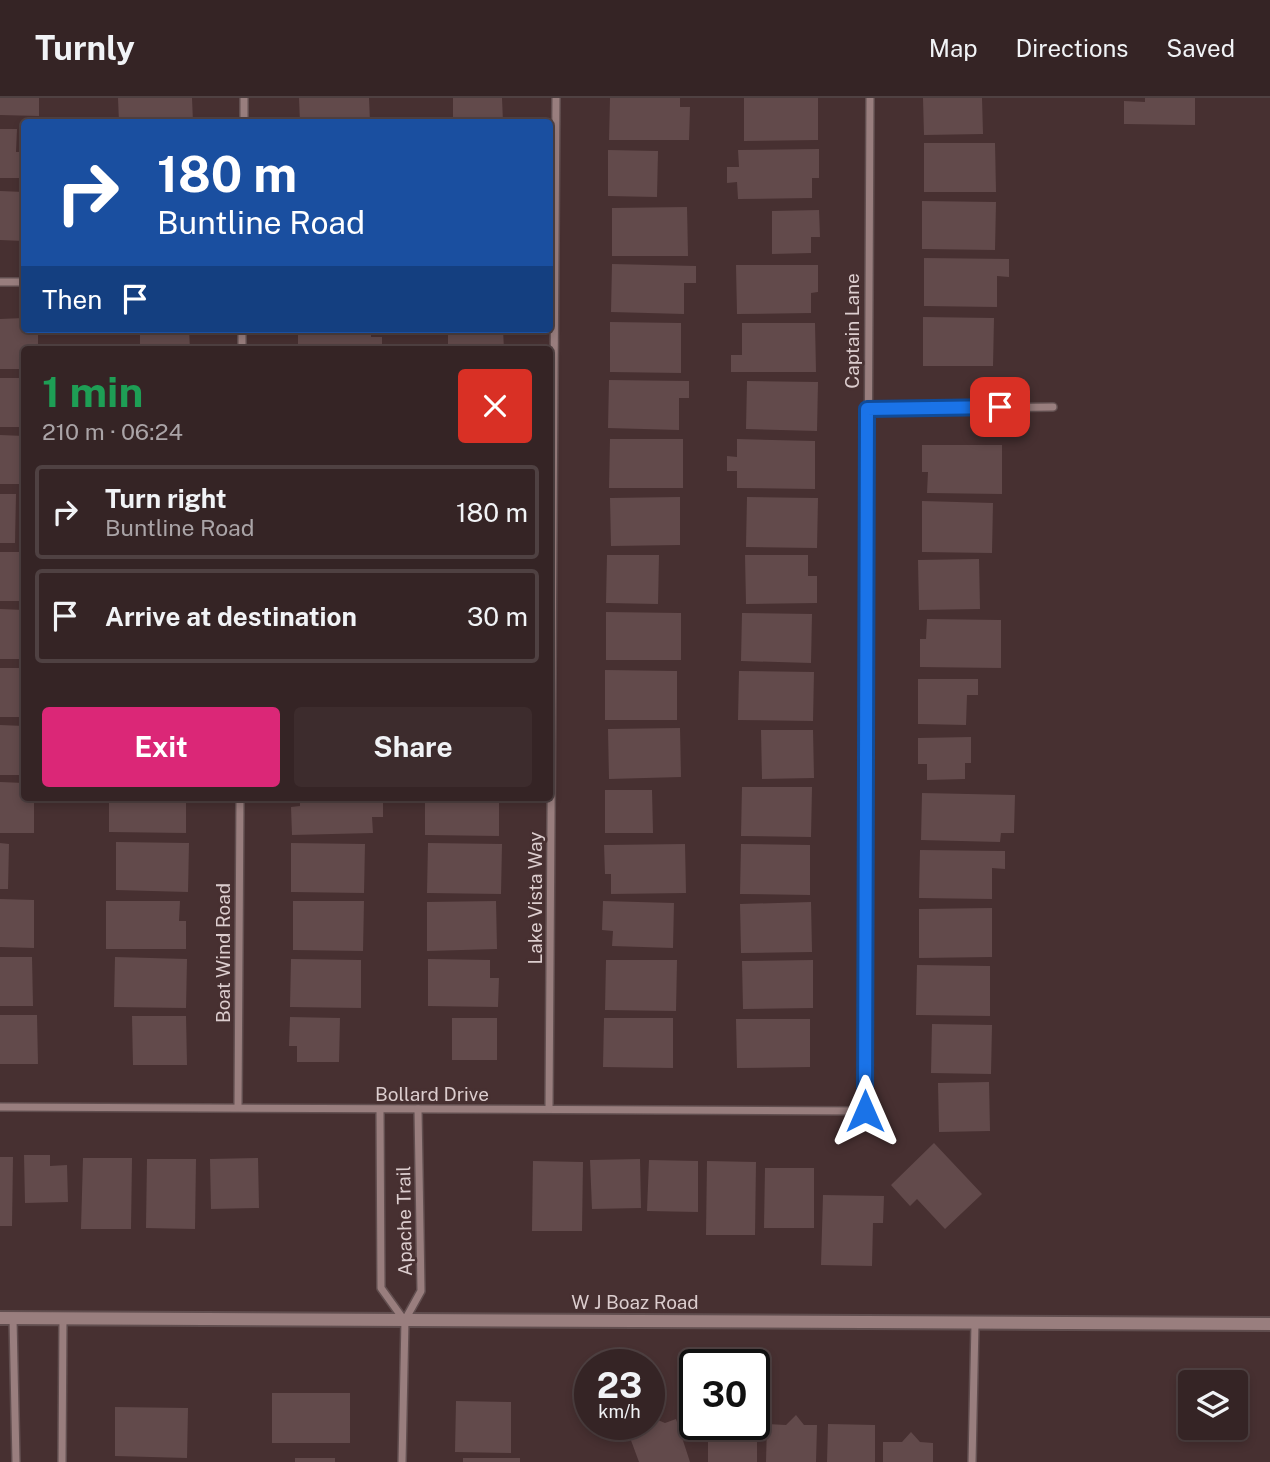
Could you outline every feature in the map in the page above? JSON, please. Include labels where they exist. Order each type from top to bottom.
[{"type":"street","points":[[244,98],[244,119]]},
{"type":"street","name":"Lake Vista Way","points":[[553,531],[556,98]]},
{"type":"street","name":"Captain Lane","points":[[865,1111],[870,98]]},
{"type":"street","points":[[0,282],[21,282]]},
{"type":"street","points":[[867,409],[1053,407]]},
{"type":"street","name":"Boat Wind Road","points":[[238,1107],[240,801]]},
{"type":"street","name":"Lake Vista Way","points":[[549,1109],[551,801]]},
{"type":"street","name":"Bollard Drive","points":[[0,1108],[865,1111]]},
{"type":"street","name":"Apache Trail","points":[[380,1110],[381,1288],[405,1320],[421,1291],[418,1109]]},
{"type":"street","points":[[7,1318],[16,1462]]},
{"type":"street","name":"W J Boaz Road","points":[[7,1318],[1270,1324]]},
{"type":"street","points":[[62,1462],[63,1318]]},
{"type":"street","points":[[402,1462],[405,1320]]},
{"type":"street","points":[[972,1462],[975,1324]]},
{"type":"building","points":[[0,98],[39,98],[39,116],[0,115]]},
{"type":"building","points":[[118,98],[192,98],[193,119],[119,119]]},
{"type":"building","points":[[299,98],[369,98],[370,119],[300,119]]},
{"type":"building","points":[[453,98],[502,98],[503,119],[453,119]]},
{"type":"building","points":[[610,98],[680,98],[680,107],[690,107],[689,140],[609,140]]},
{"type":"building","points":[[744,98],[818,98],[818,140],[744,141]]},
{"type":"building","points":[[923,98],[982,98],[983,134],[924,135]]},
{"type":"building","points":[[1145,98],[1195,98],[1195,125],[1124,124],[1124,101],[1145,102]]},
{"type":"building","points":[[0,129],[17,129],[16,152],[21,152],[21,178],[0,178]]},
{"type":"building","points":[[924,143],[995,143],[996,192],[924,192]]},
{"type":"building","points":[[819,149],[819,178],[812,178],[812,198],[738,199],[737,182],[727,183],[727,167],[739,167],[738,150]]},
{"type":"building","points":[[608,150],[658,151],[657,197],[608,196]]},
{"type":"building","points":[[0,191],[21,192],[21,241],[0,240]]},
{"type":"building","points":[[922,201],[996,202],[995,250],[922,249]]},
{"type":"building","points":[[687,207],[688,256],[612,256],[612,208]]},
{"type":"building","points":[[819,210],[820,237],[811,237],[811,253],[772,254],[772,211]]},
{"type":"building","points":[[924,258],[1009,259],[1009,277],[997,276],[997,307],[924,306]]},
{"type":"building","points":[[612,264],[696,266],[696,283],[684,283],[684,314],[611,312]]},
{"type":"building","points":[[736,265],[818,265],[818,292],[811,293],[811,313],[737,314]]},
{"type":"building","points":[[923,317],[994,318],[993,366],[923,366]]},
{"type":"building","points":[[21,318],[21,333],[38,333],[38,346],[21,346],[21,369],[0,369],[0,319]]},
{"type":"building","points":[[610,322],[681,323],[681,373],[610,372]]},
{"type":"building","points":[[742,323],[815,323],[816,372],[731,372],[731,355],[742,355]]},
{"type":"building","points":[[140,333],[189,333],[190,346],[140,346]]},
{"type":"building","points":[[298,333],[371,333],[371,337],[382,337],[382,346],[298,346]]},
{"type":"building","points":[[448,333],[503,333],[504,346],[448,346]]},
{"type":"building","points":[[0,378],[21,378],[21,427],[0,427]]},
{"type":"building","points":[[609,380],[689,381],[689,398],[679,398],[679,430],[608,428]]},
{"type":"building","points":[[747,381],[818,382],[817,431],[746,429]]},
{"type":"building","points":[[0,435],[21,436],[21,484],[0,484]]},
{"type":"building","points":[[610,439],[683,439],[683,488],[609,488]]},
{"type":"building","points":[[737,439],[815,441],[815,489],[737,488],[737,471],[727,471],[727,456],[737,457]]},
{"type":"building","points":[[922,445],[1002,445],[1002,494],[927,493],[928,472],[922,472]]},
{"type":"building","points":[[0,494],[16,494],[15,543],[0,543]]},
{"type":"building","points":[[680,497],[680,545],[611,546],[610,498]]},
{"type":"building","points":[[747,497],[818,498],[817,548],[746,547]]},
{"type":"building","points":[[922,501],[993,503],[992,553],[922,552]]},
{"type":"building","points":[[0,552],[21,552],[21,601],[0,601]]},
{"type":"building","points":[[607,555],[659,555],[658,604],[606,603]]},
{"type":"building","points":[[745,555],[808,555],[808,576],[817,576],[817,603],[746,604]]},
{"type":"building","points":[[979,559],[980,609],[919,610],[918,560]]},
{"type":"building","points":[[0,609],[21,610],[21,659],[0,659]]},
{"type":"building","points":[[606,612],[681,613],[681,660],[606,660]]},
{"type":"building","points":[[742,613],[812,614],[811,663],[741,661]]},
{"type":"building","points":[[927,619],[1001,620],[1001,668],[920,667],[920,639],[926,639]]},
{"type":"building","points":[[0,668],[21,668],[21,717],[0,717]]},
{"type":"building","points":[[605,670],[677,671],[677,720],[605,720]]},
{"type":"building","points":[[739,671],[814,672],[813,721],[738,720]]},
{"type":"building","points":[[918,679],[978,679],[978,695],[967,695],[966,725],[918,724]]},
{"type":"building","points":[[0,725],[21,726],[21,775],[0,775]]},
{"type":"building","points":[[680,728],[681,777],[609,779],[608,729]]},
{"type":"building","points":[[761,730],[813,730],[814,778],[762,779]]},
{"type":"building","points":[[971,737],[971,763],[965,763],[965,779],[927,780],[927,764],[918,764],[918,738]]},
{"type":"building","points":[[0,782],[21,783],[21,801],[34,801],[34,833],[0,833]]},
{"type":"building","points":[[742,787],[812,787],[811,837],[741,836]]},
{"type":"building","points":[[605,790],[652,790],[653,833],[605,833]]},
{"type":"building","points":[[922,793],[1015,795],[1014,833],[1001,833],[1000,842],[921,840]]},
{"type":"building","points":[[109,801],[186,801],[186,833],[109,832]]},
{"type":"building","points":[[300,801],[383,802],[383,817],[372,817],[373,833],[292,835],[291,807],[300,806]]},
{"type":"building","points":[[425,801],[499,801],[499,836],[425,835]]},
{"type":"building","points":[[116,842],[189,843],[188,892],[116,890]]},
{"type":"building","points":[[0,843],[9,844],[8,889],[0,889]]},
{"type":"building","points":[[291,843],[365,844],[364,893],[291,892]]},
{"type":"building","points":[[428,843],[502,844],[501,894],[427,893]]},
{"type":"building","points":[[685,844],[686,893],[611,894],[611,874],[605,874],[604,845]]},
{"type":"building","points":[[741,844],[810,845],[810,895],[740,894]]},
{"type":"building","points":[[920,850],[1005,851],[1005,869],[992,868],[992,899],[919,898]]},
{"type":"building","points":[[0,899],[34,900],[34,948],[0,947]]},
{"type":"building","points":[[106,901],[180,901],[179,921],[186,921],[186,949],[106,949]]},
{"type":"building","points":[[293,901],[364,901],[363,951],[293,950]]},
{"type":"building","points":[[496,901],[497,949],[427,951],[427,902]]},
{"type":"building","points":[[603,901],[674,903],[673,948],[612,946],[613,931],[602,930]]},
{"type":"building","points":[[811,902],[812,952],[741,953],[740,904]]},
{"type":"building","points":[[992,908],[992,957],[919,958],[919,909]]},
{"type":"building","points":[[0,957],[32,957],[33,1006],[0,1006]]},
{"type":"building","points":[[115,957],[187,959],[186,1008],[114,1007]]},
{"type":"building","points":[[291,959],[361,960],[361,1008],[290,1007]]},
{"type":"building","points":[[428,959],[490,960],[490,978],[499,978],[498,1007],[428,1006]]},
{"type":"building","points":[[606,960],[677,960],[676,1011],[605,1010]]},
{"type":"building","points":[[813,960],[813,1008],[743,1009],[742,961]]},
{"type":"building","points":[[917,965],[990,966],[990,1016],[916,1015]]},
{"type":"building","points":[[0,1015],[37,1015],[38,1064],[0,1064]]},
{"type":"building","points":[[132,1016],[186,1016],[187,1065],[133,1065]]},
{"type":"building","points":[[290,1017],[340,1018],[339,1062],[297,1062],[297,1046],[289,1046]]},
{"type":"building","points":[[452,1018],[497,1018],[497,1060],[452,1060]]},
{"type":"building","points":[[604,1018],[673,1018],[673,1068],[603,1067]]},
{"type":"building","points":[[736,1019],[810,1019],[810,1067],[737,1068]]},
{"type":"building","points":[[932,1024],[992,1025],[991,1074],[931,1073]]},
{"type":"building","points":[[989,1082],[990,1131],[939,1132],[938,1083]]},
{"type":"building","points":[[934,1143],[982,1194],[945,1229],[917,1199],[910,1206],[891,1185]]},
{"type":"building","points":[[24,1155],[50,1155],[50,1166],[67,1165],[68,1202],[25,1203]]},
{"type":"building","points":[[0,1157],[13,1157],[12,1226],[0,1226]]},
{"type":"building","points":[[83,1158],[132,1158],[131,1229],[81,1229]]},
{"type":"building","points":[[258,1158],[259,1208],[211,1209],[210,1159]]},
{"type":"building","points":[[147,1159],[196,1159],[195,1229],[146,1228]]},
{"type":"building","points":[[640,1159],[641,1208],[592,1209],[590,1160]]},
{"type":"building","points":[[649,1160],[698,1161],[698,1212],[647,1211]]},
{"type":"building","points":[[533,1161],[583,1162],[582,1231],[532,1231]]},
{"type":"building","points":[[707,1161],[756,1162],[755,1235],[706,1235]]},
{"type":"building","points":[[765,1168],[814,1168],[814,1228],[764,1228]]},
{"type":"building","points":[[823,1195],[884,1196],[883,1223],[873,1223],[872,1266],[821,1265]]},
{"type":"building","points":[[272,1393],[350,1393],[350,1443],[272,1443]]},
{"type":"building","points":[[456,1401],[511,1402],[511,1453],[455,1452]]},
{"type":"building","points":[[115,1407],[188,1408],[187,1458],[115,1456]]},
{"type":"building","points":[[796,1415],[804,1425],[817,1425],[816,1462],[766,1462],[770,1424],[786,1425]]},
{"type":"building","points":[[676,1419],[679,1440],[683,1440],[690,1462],[639,1462],[631,1440],[665,1440],[665,1423]]},
{"type":"building","points":[[828,1424],[875,1425],[875,1462],[827,1462]]},
{"type":"building","points":[[911,1432],[920,1442],[933,1443],[933,1462],[883,1462],[883,1442],[902,1442]]},
{"type":"building","points":[[708,1440],[757,1440],[757,1462],[708,1462]]},
{"type":"building","points":[[295,1458],[335,1458],[335,1462],[295,1462]]},
{"type":"building","points":[[463,1458],[520,1458],[520,1462],[463,1462]]},
{"type":"route","points":[[865,1111],[867,409],[1000,407]]}]
